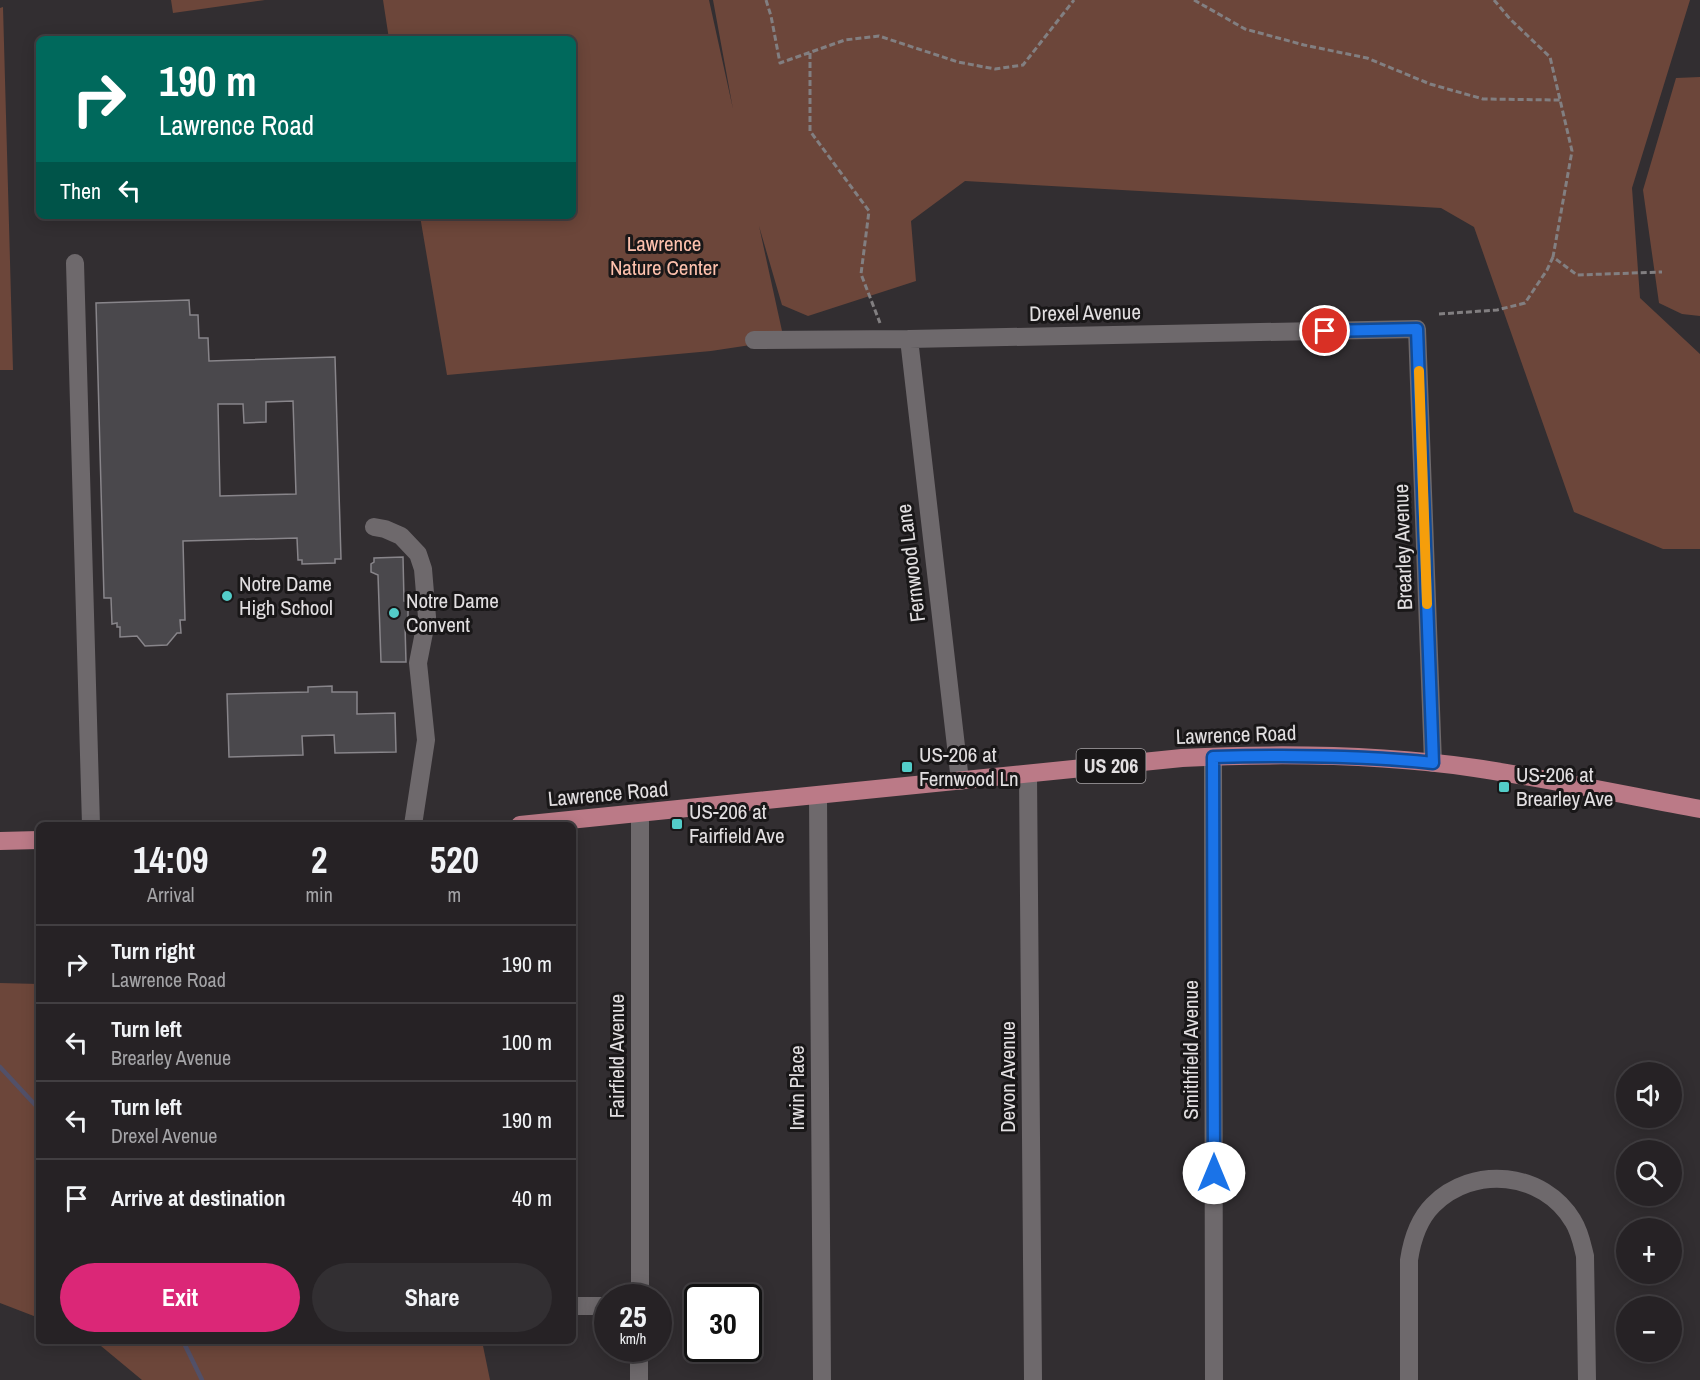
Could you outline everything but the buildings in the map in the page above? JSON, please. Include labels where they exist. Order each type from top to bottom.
[{"type":"main road","name":"Lawrence Road","points":[[553,822],[1213,757],[1282,755],[1357,757],[1475,768],[1700,809]]},
{"type":"main road","points":[[0,841],[36,840]]},
{"type":"street","points":[[75,263],[91,822]]},
{"type":"street","name":"Drexel Avenue","points":[[754,340],[1417,329]]},
{"type":"street","name":"Brearley Avenue","points":[[1417,329],[1433,763]]},
{"type":"street","name":"Fernwood Lane","points":[[909,339],[960,781]]},
{"type":"street","points":[[374,527],[401,536],[418,554],[423,569],[427,617],[418,663],[426,740],[413,822]]},
{"type":"street","name":"Smithfield Avenue","points":[[1213,757],[1214,1380]]},
{"type":"street","name":"Devon Avenue","points":[[1028,774],[1033,1380]]},
{"type":"street","name":"Irwin Place","points":[[818,796],[822,1380]]},
{"type":"street","name":"Fairfield Avenue","points":[[639,1284],[640,814]]},
{"type":"street","points":[[1409,1380],[1408,1260],[1412,1241],[1420,1223],[1432,1207],[1447,1194],[1481,1179],[1499,1178],[1517,1180],[1535,1186],[1550,1195],[1573,1221],[1581,1238],[1585,1256],[1587,1380]]},
{"type":"street","points":[[576,1306],[594,1306]]},
{"type":"street","points":[[639,1362],[639,1380]]},
{"type":"path","points":[[766,0],[780,63],[845,39],[879,36],[958,62],[995,69],[1023,65],[1074,0]]},
{"type":"path","points":[[1194,0],[1245,29],[1304,45],[1367,58],[1430,84],[1483,99],[1560,100]]},
{"type":"path","points":[[1439,314],[1497,310],[1525,303],[1553,257],[1572,151],[1550,57],[1510,19],[1494,0]]},
{"type":"path","points":[[810,52],[810,131],[869,211],[861,274],[887,338]]},
{"type":"path","points":[[1553,257],[1577,275],[1662,272]]},
{"type":"green space","points":[[171,0],[265,0],[173,13]]},
{"type":"green space","name":"Lawrence Nature Center","points":[[383,0],[709,0],[733,109],[713,0],[1690,0],[1632,188],[1640,298],[1700,354],[1700,549],[1663,549],[1574,512],[1474,227],[1441,208],[965,181],[911,221],[916,281],[808,316],[782,305],[759,226],[784,340],[711,351],[447,375],[421,219],[576,219],[576,36],[389,36]]},
{"type":"green space","points":[[3,7],[13,370],[0,370],[0,8]]},
{"type":"green space","points":[[1700,77],[1700,316],[1682,314],[1659,303],[1643,190],[1676,78]]},
{"type":"green space","points":[[159,219],[389,219],[159,221]]},
{"type":"green space","points":[[0,983],[36,984],[36,1317],[0,1303]]},
{"type":"green space","points":[[99,1344],[483,1344],[490,1380],[142,1380]]},
{"type":"waterway","points":[[0,1067],[36,1106]]},
{"type":"waterway","points":[[184,1344],[202,1380]]},
{"type":"slow traffic","points":[[1419,371],[1427,604]]},
{"type":"place","name":"Notre Dame High School","points":[[227,596]]},
{"type":"place","name":"Notre Dame Convent","points":[[394,613]]},
{"type":"place","name":"US-206 at Fernwood Ln","points":[[907,767]]},
{"type":"place","name":"US-206 at Brearley Ave","points":[[1504,787]]},
{"type":"place","name":"US-206 at Fairfield Ave","points":[[677,824]]},
{"type":"route","points":[[1214,1173],[1213,757],[1282,755],[1357,757],[1433,763],[1417,329],[1325,331]]}]
